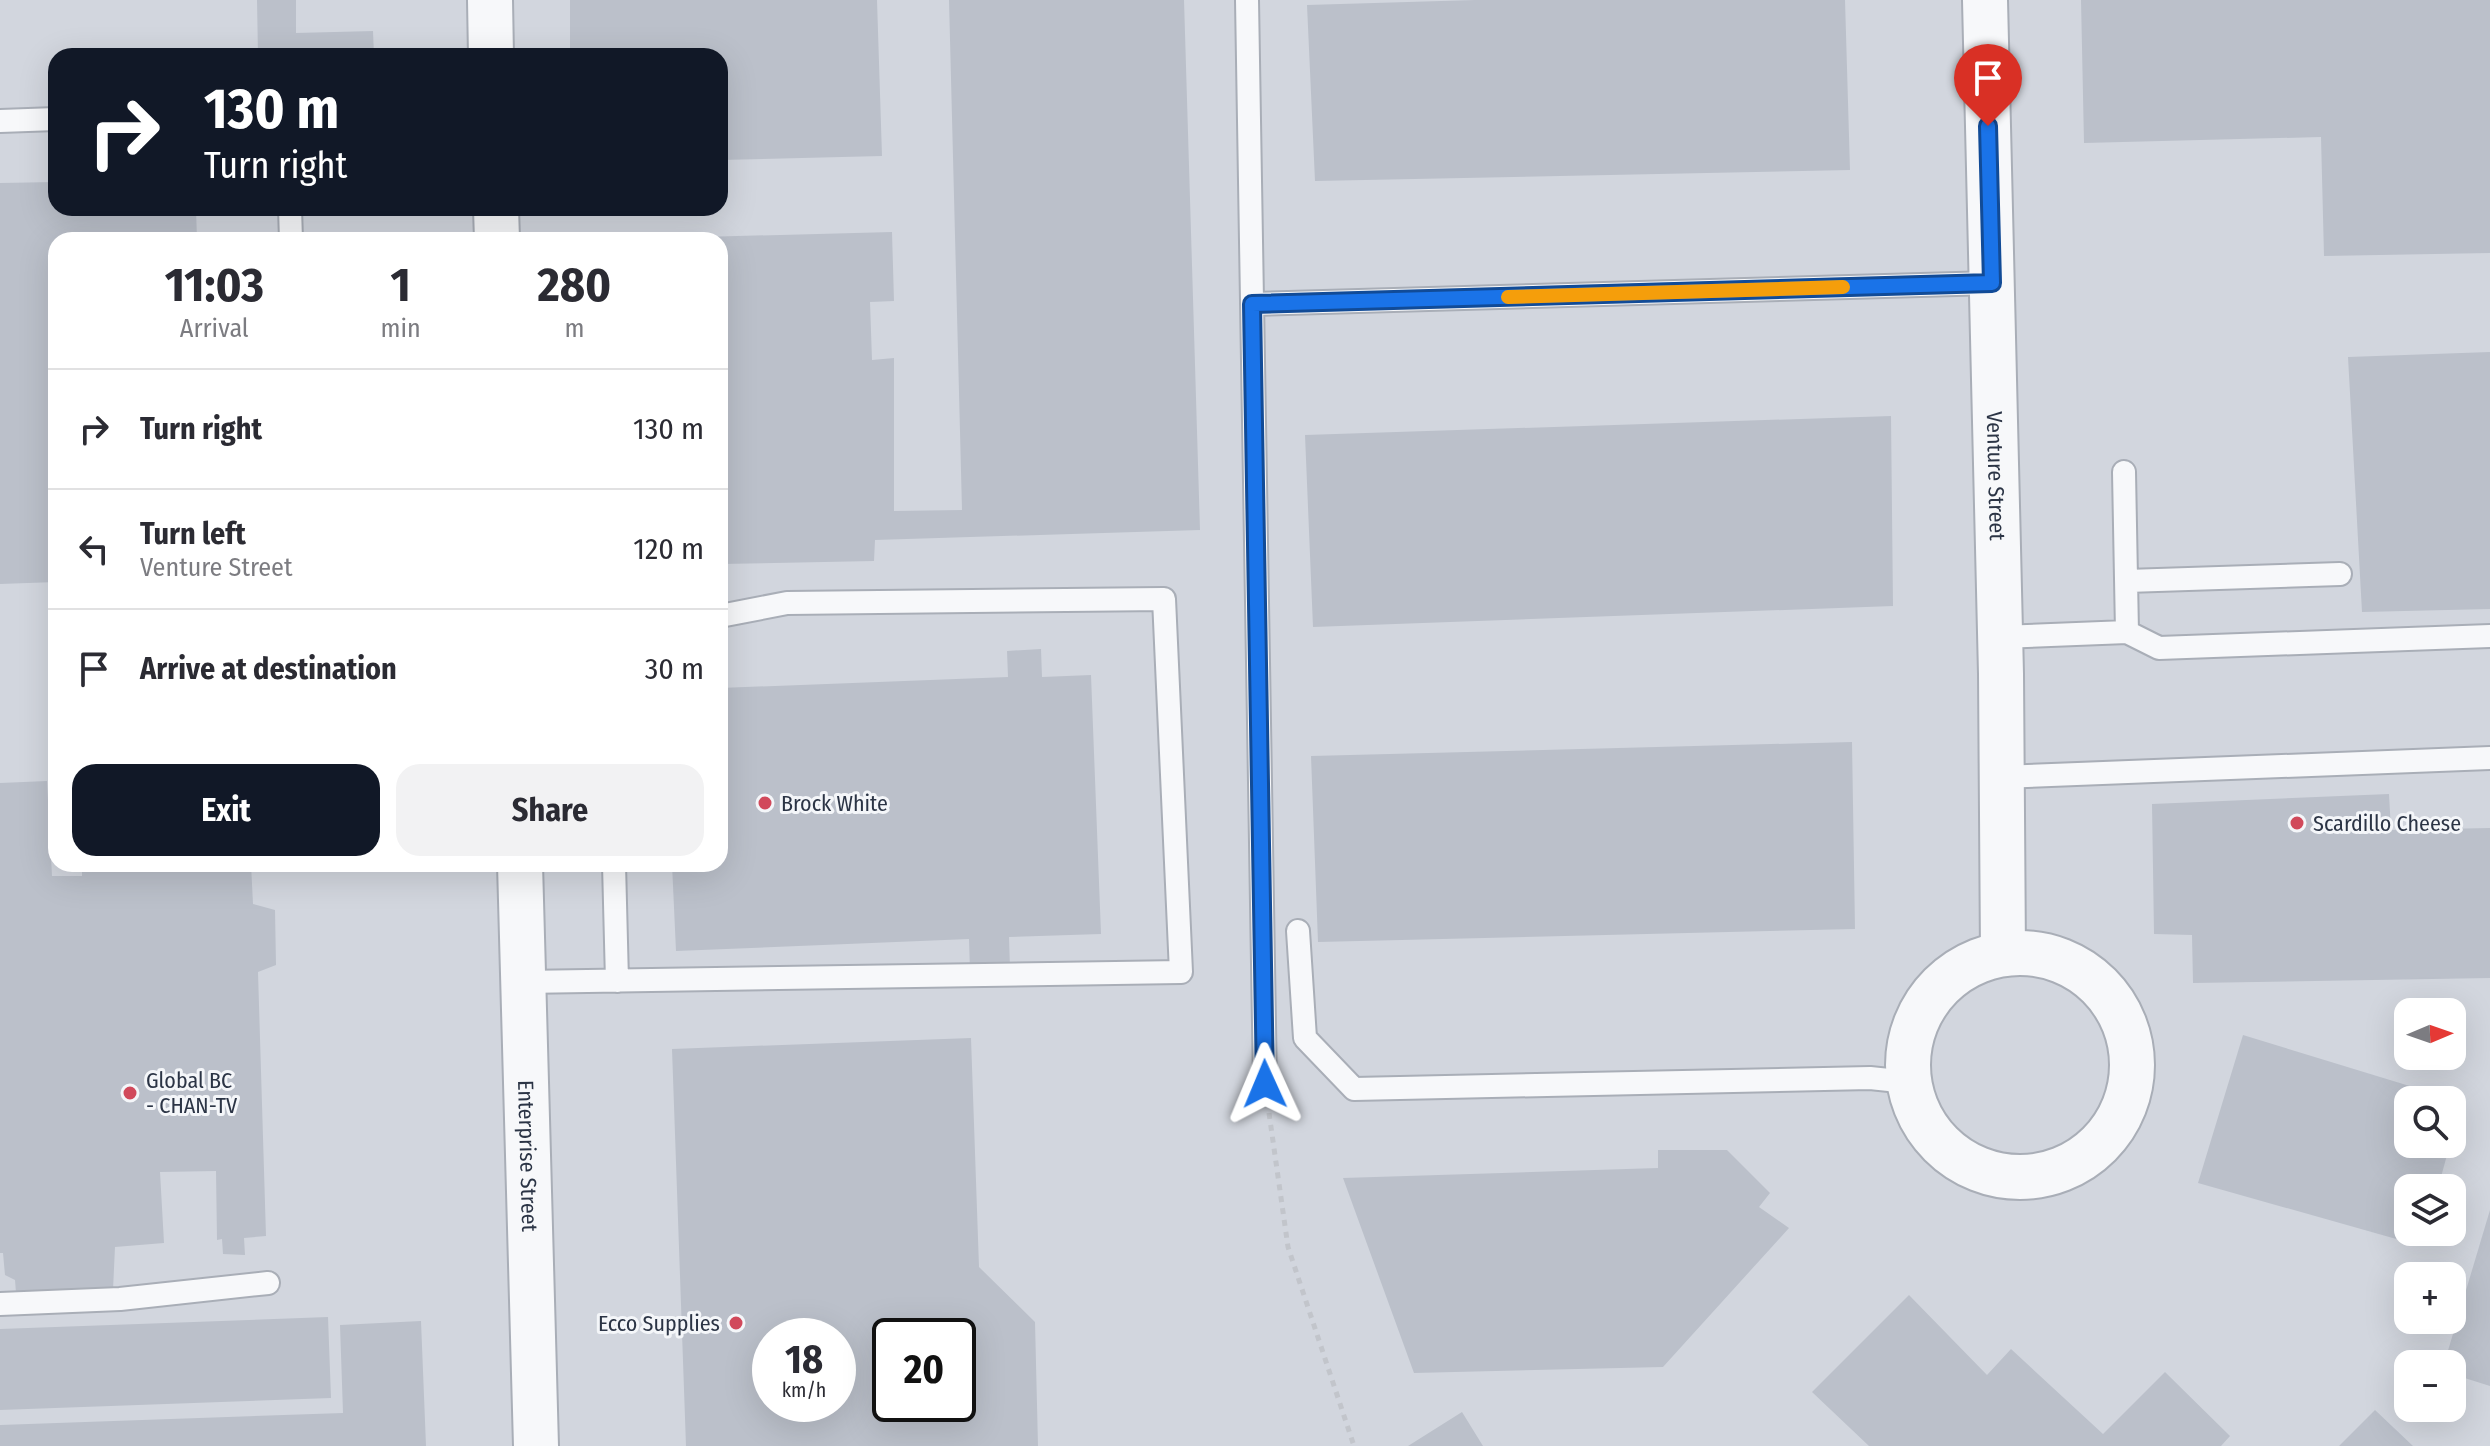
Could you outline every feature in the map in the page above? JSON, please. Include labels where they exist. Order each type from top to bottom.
[{"type":"street","points":[[490,0],[491,48]]},
{"type":"street","name":"Venture Street","points":[[1985,0],[2000,637],[2003,954]]},
{"type":"street","name":"Enterprise Street","points":[[520,872],[536,1446]]},
{"type":"street","points":[[2003,954],[2040,954],[2076,967],[2105,992],[2125,1024],[2132,1061],[2127,1099],[2111,1132],[2083,1159],[2049,1174],[2011,1178],[1975,1169],[1943,1148],[1921,1118],[1908,1082],[1909,1047],[1920,1013],[1941,985],[1969,964],[2003,954]]},
{"type":"lane","points":[[1247,0],[1265,1084]]},
{"type":"lane","points":[[0,121],[48,119]]},
{"type":"lane","points":[[1252,304],[1992,283]]},
{"type":"lane","points":[[2124,472],[2127,632]]},
{"type":"lane","points":[[2127,581],[2340,574]]},
{"type":"lane","points":[[523,982],[1181,972],[1164,599],[787,603],[728,614]]},
{"type":"lane","points":[[2000,637],[2127,632],[2159,648],[2490,636]]},
{"type":"lane","points":[[2001,777],[2490,758]]},
{"type":"lane","points":[[614,872],[617,981]]},
{"type":"lane","points":[[1298,931],[1305,1038],[1354,1089],[1870,1078],[1908,1082]]},
{"type":"lane","points":[[0,1304],[120,1299],[268,1283]]},
{"type":"path","points":[[1265,1084],[1288,1247],[1354,1446]]},
{"type":"shaded area","points":[[0,0],[2490,0],[2490,1446],[0,1446]]},
{"type":"building","points":[[257,0],[296,0],[296,33],[373,31],[374,48],[258,48]]},
{"type":"building","points":[[570,0],[877,0],[882,156],[728,160],[728,48],[570,48]]},
{"type":"building","points":[[949,0],[1184,0],[1200,530],[875,540],[874,561],[728,564],[728,236],[892,232],[894,301],[870,302],[872,360],[894,358],[894,511],[962,510]]},
{"type":"building","points":[[1475,0],[1845,0],[1850,170],[1315,181],[1307,5]]},
{"type":"building","points":[[2081,0],[2490,0],[2490,253],[2324,256],[2321,137],[2084,143]]},
{"type":"building","points":[[48,182],[48,216],[196,216],[197,232],[48,232],[48,582],[0,584],[0,183]]},
{"type":"building","points":[[2490,352],[2490,609],[2362,612],[2348,357]]},
{"type":"building","points":[[1891,416],[1893,606],[1313,627],[1305,435]]},
{"type":"building","points":[[1041,649],[1042,677],[1091,675],[1101,934],[1009,937],[1010,969],[970,971],[969,939],[676,951],[672,872],[728,872],[728,688],[1008,677],[1007,651]]},
{"type":"building","points":[[1852,742],[1855,929],[1318,942],[1311,756]]},
{"type":"building","name":"Global BC - CHAN-TV","points":[[47,781],[48,872],[52,872],[52,876],[82,876],[82,872],[251,872],[253,904],[275,910],[276,965],[258,972],[266,1236],[244,1238],[245,1255],[223,1254],[222,1239],[217,1240],[216,1171],[160,1172],[164,1243],[115,1247],[113,1290],[16,1293],[15,1280],[5,1275],[3,1253],[0,1253],[0,783]]},
{"type":"building","points":[[2389,794],[2391,830],[2490,828],[2490,978],[2193,983],[2192,935],[2154,934],[2152,804]]},
{"type":"building","points":[[2243,1035],[2410,1086],[2394,1086],[2394,1158],[2446,1158],[2442,1174],[2394,1174],[2394,1238],[2198,1183]]},
{"type":"building","points":[[971,1038],[979,1267],[1035,1322],[1038,1446],[686,1446],[672,1049]]},
{"type":"building","points":[[1658,1150],[1727,1150],[1770,1193],[1759,1207],[1789,1228],[1663,1367],[1414,1373],[1343,1178],[1658,1168]]},
{"type":"building","points":[[2490,1210],[2490,1386],[2466,1378],[2466,1350],[2448,1350],[2453,1334],[2466,1334],[2466,1290]]},
{"type":"building","points":[[1909,1295],[1987,1375],[2011,1349],[2103,1434],[2165,1372],[2230,1436],[2221,1446],[1869,1446],[1812,1392]]},
{"type":"building","points":[[328,1317],[331,1398],[0,1410],[0,1329]]},
{"type":"building","points":[[421,1321],[426,1446],[0,1446],[0,1425],[343,1413],[340,1325]]},
{"type":"building","points":[[2375,1410],[2413,1446],[2339,1446]]},
{"type":"building","points":[[1462,1412],[1483,1446],[1408,1446]]},
{"type":"slow traffic","points":[[1508,297],[1843,287]]},
{"type":"place","name":"Brock White","points":[[765,803]]},
{"type":"place","name":"Scardillo Cheese","points":[[2297,823]]},
{"type":"place","name":"Global BC - CHAN-TV","points":[[130,1093]]},
{"type":"place","name":"Ecco Supplies","points":[[736,1323]]},
{"type":"route","points":[[1265,1084],[1252,304],[1992,283],[1988,126]]}]
